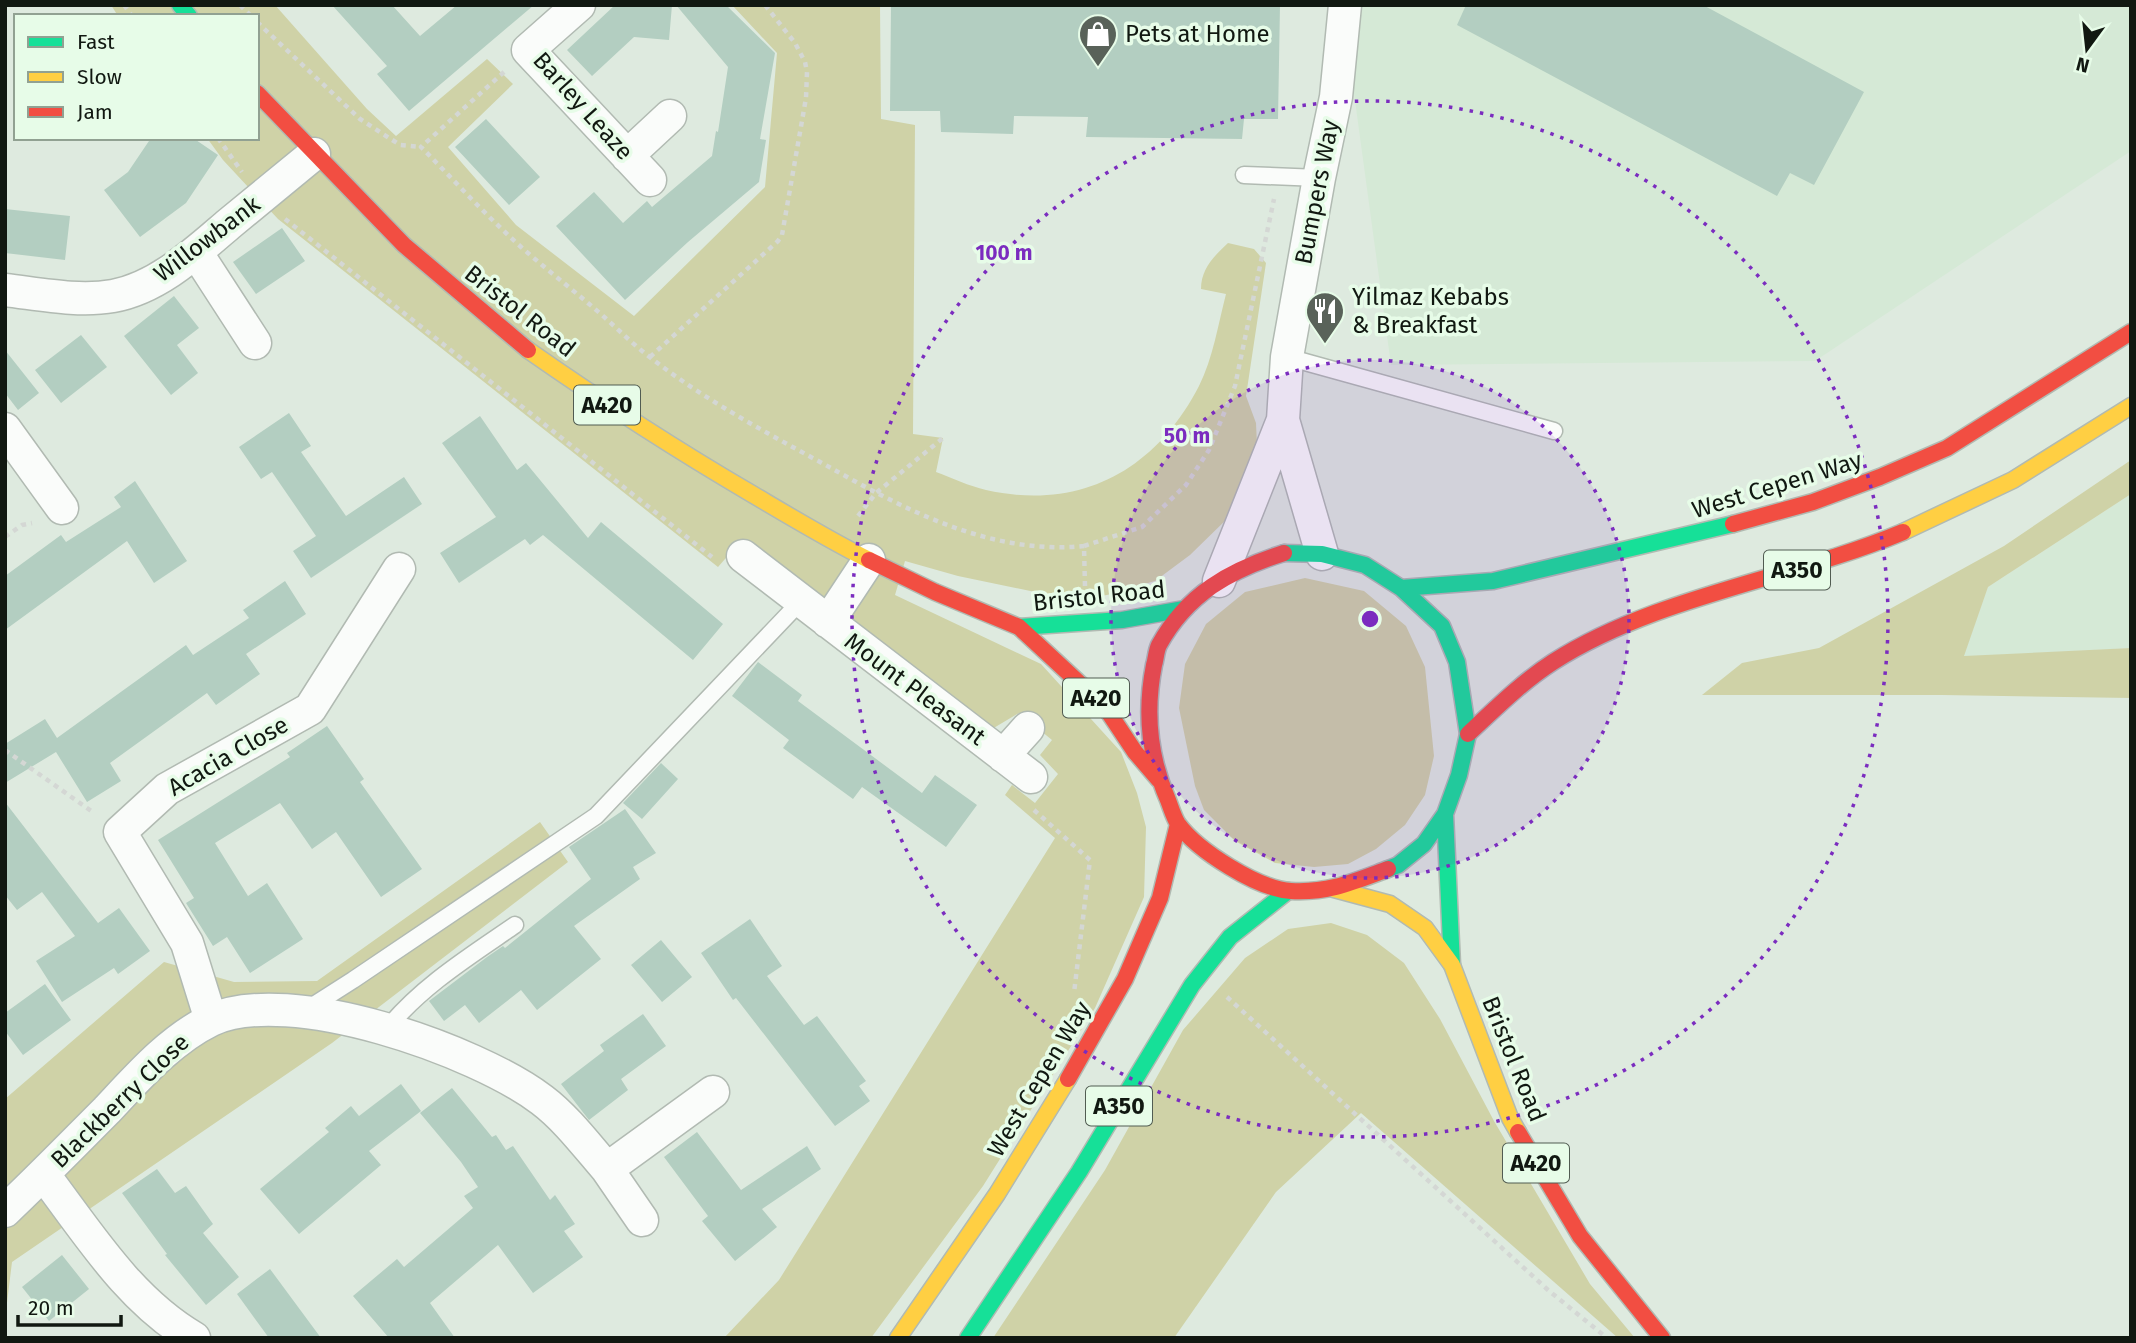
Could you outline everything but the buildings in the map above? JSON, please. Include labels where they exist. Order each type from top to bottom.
[{"type":"main road","name":"Bristol Road","points":[[259,95],[313,154],[404,245],[518,343],[680,452],[835,543],[935,592],[1019,627],[1104,707],[1135,752],[1159,780]]},
{"type":"main road","name":"West Cepen Way","points":[[1401,588],[1493,581],[1734,524],[1813,502],[1947,448],[2131,332]]},
{"type":"main road","name":"A350","points":[[1468,734],[1531,679],[1563,655],[1595,638],[1672,606],[1767,580],[1865,547],[1953,509],[2032,470],[2131,407]]},
{"type":"main road","points":[[1284,553],[1322,554],[1365,565],[1401,588],[1441,626],[1457,662],[1468,734],[1459,775],[1445,814],[1424,844],[1398,865],[1334,889],[1288,891],[1248,878],[1211,855],[1178,824],[1159,780],[1148,724],[1150,686],[1158,647],[1184,609],[1219,581],[1246,565],[1284,553]]},
{"type":"main road","name":"Bristol Road","points":[[1019,627],[1122,620],[1184,609]]},
{"type":"main road","name":"Bristol Road","points":[[1445,814],[1452,965]]},
{"type":"main road","name":"West Cepen Way","points":[[898,1338],[996,1194],[1064,1085],[1125,979],[1152,919],[1178,824]]},
{"type":"main road","name":"Bristol Road","points":[[1334,889],[1390,904],[1425,928],[1452,965],[1510,1118],[1580,1236],[1662,1338]]},
{"type":"main road","name":"A350","points":[[968,1338],[1113,1116],[1201,972],[1224,944],[1253,916],[1288,891]]},
{"type":"street","name":"Barley Leaze","points":[[579,5],[528,50],[650,180]]},
{"type":"street","name":"Bumpers Way","points":[[1219,581],[1283,420],[1287,356],[1318,178],[1336,97],[1345,5]]},
{"type":"street","points":[[628,156],[670,116]]},
{"type":"street","name":"Willowbank","points":[[5,290],[75,298],[110,297],[134,291],[162,276],[196,252],[313,154]]},
{"type":"street","points":[[196,252],[255,343]]},
{"type":"street","name":"Bumpers Way","points":[[1283,420],[1322,554]]},
{"type":"street","points":[[5,429],[62,509]]},
{"type":"street","name":"Mount Pleasant","points":[[732,560],[801,601],[1003,756],[1028,790]]},
{"type":"street","name":"Mount Pleasant","points":[[828,622],[869,560]]},
{"type":"street","name":"Acacia Close","points":[[120,832],[167,789],[310,709],[399,569]]},
{"type":"street","name":"Mount Pleasant","points":[[1003,756],[1028,728]]},
{"type":"street","points":[[120,832],[187,943],[211,1020]]},
{"type":"street","name":"Blackberry Close","points":[[5,1211],[181,1038],[211,1020],[254,1010],[304,1011],[386,1030],[440,1048],[518,1083],[544,1101],[607,1169],[642,1220]]},
{"type":"street","points":[[607,1169],[713,1092]]},
{"type":"street","points":[[44,1175],[127,1283],[151,1308],[194,1338]]},
{"type":"lane","points":[[1244,175],[1318,178]]},
{"type":"lane","points":[[1287,356],[1554,431]]},
{"type":"lane","points":[[304,1011],[596,816],[801,601]]},
{"type":"lane","points":[[386,1030],[402,1010],[471,955],[515,925]]},
{"type":"path","points":[[650,357],[782,235],[806,98],[807,72],[806,62],[765,5]]},
{"type":"path","points":[[259,24],[360,119],[400,145],[421,147],[507,234],[650,357],[710,399],[876,494],[976,535],[1031,547],[1084,546],[1142,527],[1186,485],[1209,450],[1235,386],[1279,176]]},
{"type":"path","points":[[421,147],[528,50]]},
{"type":"path","points":[[219,140],[260,198],[732,560]]},
{"type":"path","points":[[835,543],[876,494],[943,438]]},
{"type":"path","points":[[5,537],[22,525],[62,509]]},
{"type":"path","points":[[1084,546],[1086,621]]},
{"type":"path","points":[[5,750],[120,832]]},
{"type":"path","points":[[1028,790],[1090,860],[1072,1005],[1097,1026]]},
{"type":"path","points":[[1222,992],[1548,1290],[1607,1338]]},
{"type":"shaded area","points":[[1342,5],[2131,5],[2131,151],[1815,361],[1391,365]]},
{"type":"shaded area","points":[[2131,494],[2131,648],[1963,657],[1988,587]]},
{"type":"green space","points":[[111,5],[275,5],[367,109],[396,136],[487,59],[513,84],[448,147],[516,225],[634,316],[765,187],[777,53],[732,5],[880,5],[881,119],[915,125],[913,434],[943,438],[936,472],[986,490],[1020,495],[1053,495],[1083,489],[1111,478],[1137,462],[1160,441],[1181,416],[1199,386],[1208,364],[1226,294],[1201,289],[1203,275],[1209,263],[1228,243],[1254,249],[1266,263],[1246,396],[1256,423],[1257,445],[1230,516],[1190,555],[1155,581],[1107,595],[1074,600],[958,576],[905,561],[895,595],[1041,664],[1121,752],[1137,793],[1146,827],[1144,897],[1095,1008],[983,1186],[871,1338],[724,1338],[779,1280],[1055,838],[1005,795],[1012,785],[1035,803],[1058,774],[1040,755],[1052,740],[1019,713],[992,729],[866,630],[739,543],[718,567],[278,219],[223,160],[208,140],[259,140],[259,14],[117,14]]},
{"type":"green space","points":[[2131,460],[2131,494],[1988,587],[1964,656],[2131,648],[2131,698],[1702,695],[1742,663],[1819,648],[2004,546]]},
{"type":"green space","points":[[1305,578],[1364,591],[1406,626],[1425,667],[1434,756],[1425,795],[1405,825],[1376,849],[1348,864],[1314,867],[1275,863],[1235,841],[1204,810],[1195,786],[1179,708],[1185,664],[1206,624],[1245,592]]},
{"type":"green space","points":[[540,822],[568,862],[332,1043],[12,1262],[5,1319],[5,1099],[164,962],[234,982],[317,981]]},
{"type":"green space","points":[[1331,923],[1367,935],[1404,963],[1440,1019],[1494,1121],[1590,1284],[1635,1338],[1618,1338],[1361,1113],[1276,1192],[1174,1338],[993,1338],[1105,1170],[1183,1030],[1245,958],[1288,929]]},
{"type":"traffic: fast","points":[[180,5],[187,14]]},
{"type":"traffic: fast","points":[[1401,588],[1493,581],[1733,524]]},
{"type":"traffic: fast","points":[[1284,553],[1322,554],[1365,565],[1401,588],[1442,626],[1457,662],[1468,734],[1459,775],[1445,814],[1424,844],[1398,865],[1388,869]]},
{"type":"traffic: fast","points":[[1019,627],[1122,620],[1184,609]]},
{"type":"traffic: fast","points":[[1445,814],[1452,965]]},
{"type":"traffic: fast","points":[[968,1338],[1079,1172],[1192,985],[1230,937],[1288,891]]},
{"type":"traffic: slow","points":[[528,350],[695,460],[869,560]]},
{"type":"traffic: slow","points":[[1903,532],[2013,480],[2131,406]]},
{"type":"traffic: slow","points":[[1334,889],[1390,904],[1425,928],[1452,965],[1510,1118],[1518,1132]]},
{"type":"traffic: slow","points":[[898,1338],[997,1194],[1068,1079]]},
{"type":"traffic: jam","points":[[259,95],[404,245],[528,350]]},
{"type":"traffic: jam","points":[[1733,524],[1813,502],[1947,448],[2131,332]]},
{"type":"traffic: jam","points":[[1468,734],[1530,678],[1593,639],[1679,604],[1816,563],[1903,532]]},
{"type":"traffic: jam","points":[[1284,553],[1246,567],[1212,586],[1183,612],[1159,645],[1151,682],[1149,717],[1153,751],[1162,784],[1177,822],[1199,846],[1246,876],[1277,889],[1305,891],[1341,886],[1388,869]]},
{"type":"traffic: jam","points":[[869,560],[935,592],[1019,627],[1105,707],[1135,752],[1159,780]]},
{"type":"traffic: jam","points":[[1068,1079],[1125,979],[1160,898],[1178,824]]},
{"type":"traffic: jam","points":[[1518,1132],[1580,1236],[1662,1338]]},
{"type":"place","name":"Pets at Home","points":[[1098,68]]},
{"type":"place","name":"Yilmaz Kebabs & Breakfast","points":[[1325,345]]}]
